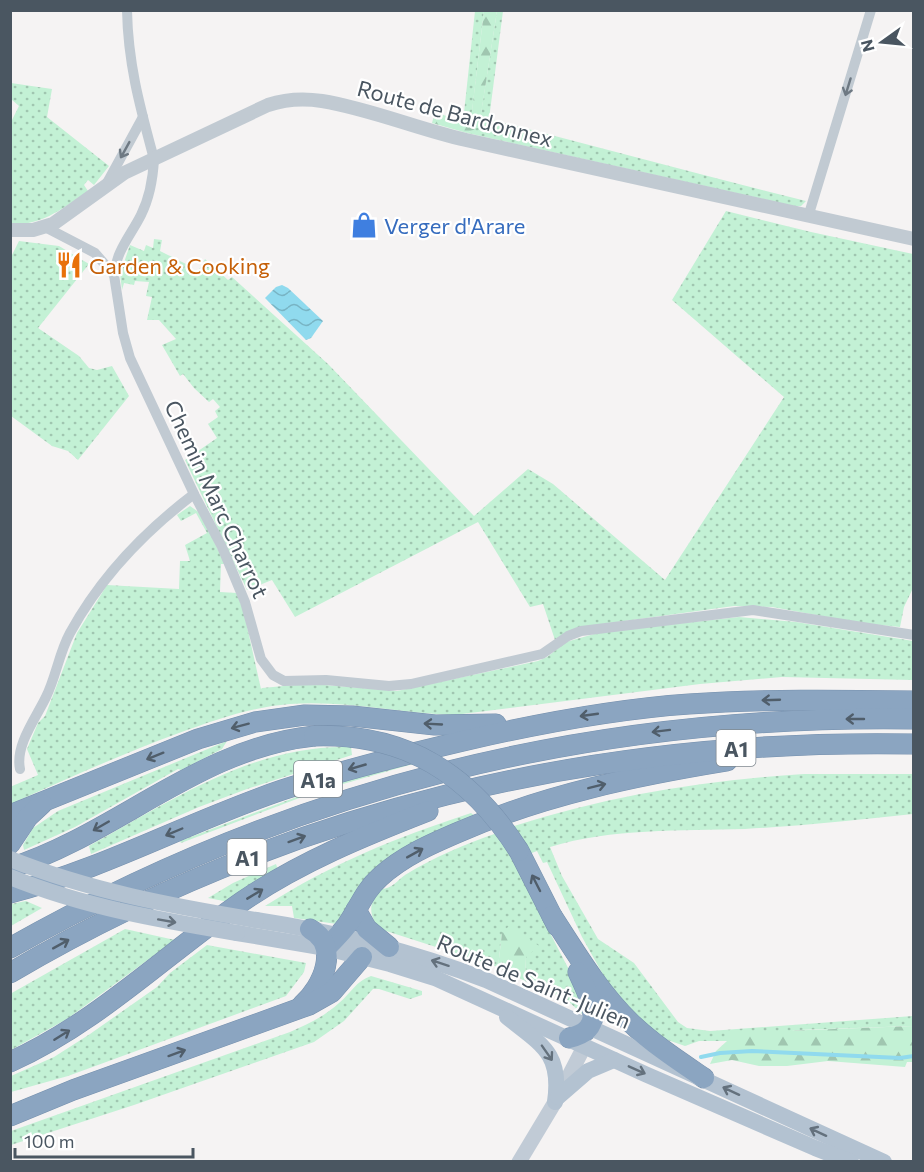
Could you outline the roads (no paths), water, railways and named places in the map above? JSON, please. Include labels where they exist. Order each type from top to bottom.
[{"type":"highway","name":"A1a","points":[[10,893],[88,868],[200,820],[324,777],[385,759],[557,720],[636,709],[718,702],[818,699],[914,701]]},
{"type":"highway","points":[[10,814],[198,739],[277,717],[328,715],[456,726],[557,720]]},
{"type":"highway","name":"A1","points":[[10,948],[70,914],[137,881],[229,841],[329,805],[452,769],[590,741],[702,726],[796,720],[914,719]]},
{"type":"highway","points":[[10,868],[71,843],[225,759],[274,742],[314,736],[336,736],[368,740],[398,748],[428,761],[456,778],[480,799],[519,850],[552,916],[588,979],[639,1030],[704,1078]]},
{"type":"highway","points":[[295,1010],[308,1000],[319,983],[327,964],[332,941],[347,925],[368,888],[393,867],[430,845],[488,820],[550,799],[639,776],[833,744]]},
{"type":"highway","name":"A1","points":[[10,972],[173,888],[255,854],[355,819],[499,783],[666,755],[763,746],[914,744]]},
{"type":"highway","points":[[10,1062],[36,1050],[77,1025],[244,901],[282,878],[357,839],[499,783]]},
{"type":"highway","points":[[10,844],[28,817],[52,797]]},
{"type":"highway","points":[[356,909],[367,929],[389,947]]},
{"type":"highway","points":[[310,928],[322,938],[332,941]]},
{"type":"highway","points":[[10,1116],[73,1090],[309,1005],[329,994],[362,957]]},
{"type":"highway","points":[[587,1036],[592,1005],[588,979]]},
{"type":"highway","points":[[10,1103],[73,1090]]},
{"type":"main road","points":[[10,859],[83,885],[124,896],[310,928]]},
{"type":"main road","name":"Route de Saint-Julien","points":[[10,877],[66,898],[106,909],[237,933],[389,947],[447,965],[486,980],[587,1036],[614,1060],[815,1148],[851,1161]]},
{"type":"main road","name":"Route de Saint-Julien","points":[[332,941],[362,957],[418,972],[488,1001],[704,1078],[875,1160]]},
{"type":"main road","points":[[488,1001],[538,1041],[548,1053],[557,1076],[557,1100]]},
{"type":"main road","points":[[519,1161],[557,1100],[587,1036]]},
{"type":"main road","points":[[557,1100],[588,1071],[614,1060]]},
{"type":"street","points":[[114,275],[119,252],[147,199],[154,159],[135,90],[129,58],[127,10]]},
{"type":"street","points":[[808,217],[871,10]]},
{"type":"street","name":"Route de Bardonnex","points":[[10,230],[24,231],[45,227],[63,218],[107,183],[154,159],[268,105],[300,99],[341,104],[460,138],[914,240]]},
{"type":"street","points":[[107,183],[143,117]]},
{"type":"street","points":[[45,227],[95,253],[114,275]]},
{"type":"street","name":"Chemin Marc Charrot","points":[[114,275],[123,333],[130,358],[194,494],[222,547],[245,602],[261,659],[273,675],[284,681],[327,680],[389,686],[411,684],[542,654],[568,636],[581,631],[753,610],[914,635]]},
{"type":"street","points":[[20,769],[18,760],[22,746],[48,694],[69,635],[119,561],[194,494]]},
{"type":"street","points":[[815,1148],[832,1161]]},
{"type":"water","points":[[282,285],[323,321],[311,338],[306,340],[265,298],[276,287]]},
{"type":"waterway","points":[[701,1057],[752,1051],[900,1058],[914,1056]]},
{"type":"place","name":"Verger d'Arare","points":[[364,225]]},
{"type":"place","name":"Garden & Cooking","points":[[69,265]]}]
